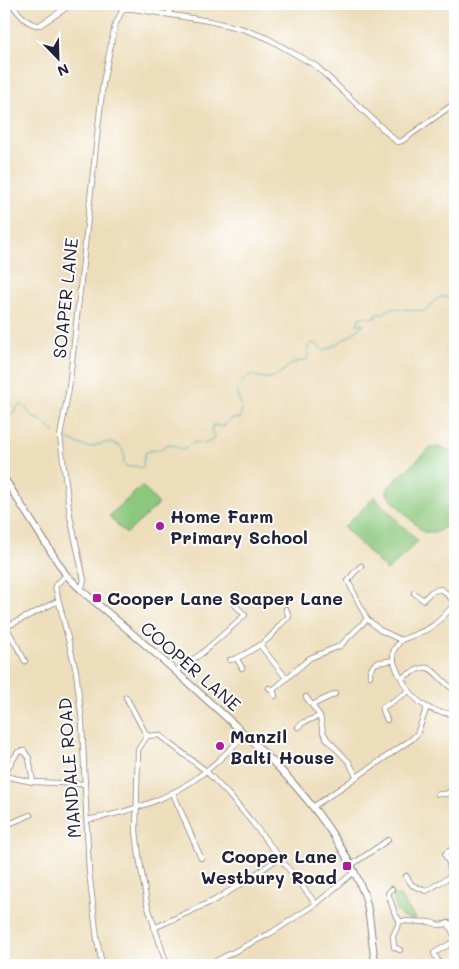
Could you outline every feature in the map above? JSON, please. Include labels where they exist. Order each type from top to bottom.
[{"type":"main road","name":"COOPER LANE","points":[[4,478],[7,488],[66,575],[246,734],[275,763],[313,807],[337,843],[364,893],[376,965]]},
{"type":"street","points":[[12,4],[28,23],[34,26],[40,25],[72,4]]},
{"type":"street","points":[[115,4],[123,9],[134,8],[209,21],[256,33],[304,58],[323,72],[397,142],[402,141],[455,103]]},
{"type":"street","points":[[123,9],[129,4]]},
{"type":"street","points":[[169,14],[171,4]]},
{"type":"street","name":"SOAPER LANE","points":[[81,590],[84,580],[70,516],[60,436],[69,388],[103,83],[115,25],[123,9]]},
{"type":"street","points":[[361,566],[345,581],[367,619],[380,630],[401,640]]},
{"type":"street","name":"MANDALE ROAD","points":[[66,575],[55,586],[76,672],[82,722],[89,871],[102,965]]},
{"type":"street","points":[[414,593],[423,600],[430,592],[440,590],[445,592],[455,603],[442,620],[433,627],[401,640],[394,650],[394,660],[409,690],[418,700],[438,712],[455,714]]},
{"type":"street","points":[[25,661],[5,625],[58,601]]},
{"type":"street","points":[[175,671],[201,654],[247,613],[236,606]]},
{"type":"street","points":[[230,660],[237,660],[271,636],[281,622],[289,617],[286,609]]},
{"type":"street","points":[[275,696],[271,689],[310,658],[340,646],[367,619]]},
{"type":"street","points":[[260,645],[286,678]]},
{"type":"street","points":[[237,660],[242,668]]},
{"type":"street","points":[[370,676],[370,670],[376,663],[394,660]]},
{"type":"street","points":[[402,678],[425,666],[433,671],[442,681],[455,689]]},
{"type":"street","points":[[387,720],[380,708],[409,690]]},
{"type":"street","points":[[312,704],[335,694]]},
{"type":"street","points":[[306,696],[320,716],[327,738],[349,762],[356,776]]},
{"type":"street","points":[[126,697],[148,736]]},
{"type":"street","points":[[313,807],[412,739],[417,734],[427,707]]},
{"type":"street","points":[[298,727],[304,722],[320,716]]},
{"type":"street","points":[[87,820],[113,816],[138,808],[172,793],[206,772],[246,734]]},
{"type":"street","points":[[167,965],[154,928],[146,896],[136,831],[138,750],[148,736],[159,735],[206,772],[252,822],[316,904]]},
{"type":"street","points":[[33,782],[29,758],[24,751],[18,752],[4,775],[33,782],[85,784]]},
{"type":"street","points":[[438,794],[446,796],[455,788]]},
{"type":"street","points":[[172,793],[201,858]]},
{"type":"street","points":[[4,815],[6,825],[30,815]]},
{"type":"street","points":[[350,866],[388,840]]},
{"type":"street","points":[[406,876],[412,885],[426,890],[453,877],[444,854],[455,847]]},
{"type":"street","points":[[154,928],[215,900],[280,857]]},
{"type":"street","points":[[208,965],[271,933],[316,904],[354,872]]},
{"type":"street","points":[[382,893],[388,893],[392,889]]},
{"type":"street","points":[[388,893],[395,914],[400,921]]},
{"type":"street","points":[[400,921],[430,922],[438,925],[455,923]]},
{"type":"street","points":[[400,921],[393,936],[394,947],[400,950]]},
{"type":"street","points":[[448,923],[455,937]]},
{"type":"street","points":[[440,965],[434,953],[455,941]]},
{"type":"green space","points":[[439,447],[452,451],[455,456],[455,520],[437,532],[423,532],[389,497],[387,492],[389,486],[430,448]]},
{"type":"green space","points":[[142,486],[159,504],[126,534],[109,516]]},
{"type":"green space","points":[[374,497],[418,541],[387,571],[344,527]]},
{"type":"green space","points":[[392,895],[400,896],[416,919],[410,919],[399,914],[395,909]]},
{"type":"waterway","points":[[63,437],[89,447],[113,443],[123,450],[123,463],[128,467],[135,466],[141,468],[144,466],[145,453],[148,451],[161,449],[168,444],[185,450],[194,443],[205,444],[215,438],[211,430],[213,425],[224,427],[227,422],[234,418],[240,419],[242,407],[237,396],[241,384],[250,375],[270,378],[295,362],[305,361],[308,357],[308,346],[311,343],[318,345],[323,351],[332,347],[363,325],[357,324],[360,317],[376,318],[376,314],[383,314],[390,308],[424,311],[434,301],[441,297],[450,297],[455,293]]},
{"type":"waterway","points":[[4,414],[11,416],[18,406],[23,405],[33,417],[42,421],[55,433]]},
{"type":"place","name":"Home Farm Primary School","points":[[160,526]]},
{"type":"place","name":"Cooper Lane Soaper Lane","points":[[97,598]]},
{"type":"place","name":"Manzil Balti House","points":[[220,746]]},
{"type":"place","name":"Cooper Lane Westbury Road","points":[[347,866]]}]
